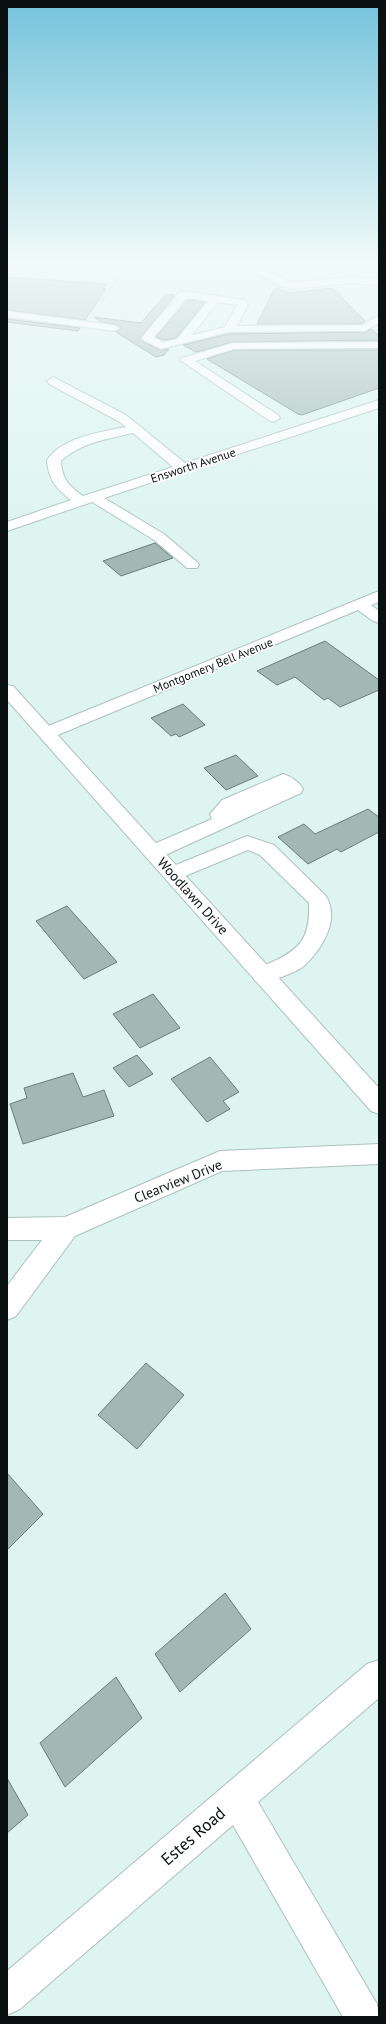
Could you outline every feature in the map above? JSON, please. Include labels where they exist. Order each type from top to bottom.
[{"type":"street","points":[[201,355],[186,360],[274,418]]},
{"type":"street","points":[[53,381],[122,418],[136,428],[171,460],[183,468]]},
{"type":"street","name":"Ensworth Avenue","points":[[7,527],[87,499],[379,404]]},
{"type":"street","points":[[136,428],[100,436],[67,448],[54,460],[54,474],[62,487],[159,538],[192,565]]},
{"type":"street","name":"Montgomery Bell Avenue","points":[[47,733],[379,596]]},
{"type":"street","points":[[360,604],[379,618]]},
{"type":"street","name":"Woodlawn Drive","points":[[7,690],[379,1104]]},
{"type":"street","points":[[154,852],[224,821]]},
{"type":"street","points":[[173,874],[246,843],[267,850],[319,901],[320,921],[317,936],[297,960],[263,975]]},
{"type":"street","name":"Clearview Drive","points":[[7,1229],[66,1228],[220,1161],[379,1154]]},
{"type":"street","points":[[7,1306],[66,1228]]},
{"type":"street","name":"Estes Road","points":[[7,1996],[379,1676]]},
{"type":"street","points":[[237,1799],[364,2017]]},
{"type":"building","points":[[218,355],[379,355],[379,388],[302,415],[207,359]]},
{"type":"building","points":[[155,543],[173,558],[121,576],[103,561]]},
{"type":"building","points":[[325,641],[379,680],[379,690],[340,707],[328,698],[324,700],[295,677],[277,685],[257,671]]},
{"type":"building","points":[[183,704],[205,725],[179,737],[176,734],[171,736],[151,718]]},
{"type":"building","points":[[236,755],[258,776],[226,790],[204,768]]},
{"type":"building","points":[[368,809],[379,817],[379,832],[341,852],[337,849],[308,864],[278,837],[304,824],[315,834]]},
{"type":"building","points":[[67,906],[117,962],[84,979],[36,921]]},
{"type":"building","points":[[153,994],[180,1028],[140,1048],[113,1014]]},
{"type":"building","points":[[137,1055],[153,1074],[129,1087],[113,1068]]},
{"type":"building","points":[[210,1057],[239,1092],[223,1101],[230,1109],[207,1122],[171,1079]]},
{"type":"building","points":[[73,1073],[83,1097],[104,1090],[114,1116],[23,1144],[10,1104],[27,1098],[24,1088]]},
{"type":"building","points":[[146,1363],[184,1395],[137,1449],[98,1415]]},
{"type":"building","points":[[7,1473],[43,1514],[7,1550]]},
{"type":"building","points":[[225,1593],[251,1629],[180,1692],[155,1654]]},
{"type":"building","points":[[116,1677],[142,1718],[65,1787],[40,1743]]},
{"type":"building","points":[[7,1778],[28,1815],[7,1833]]}]
